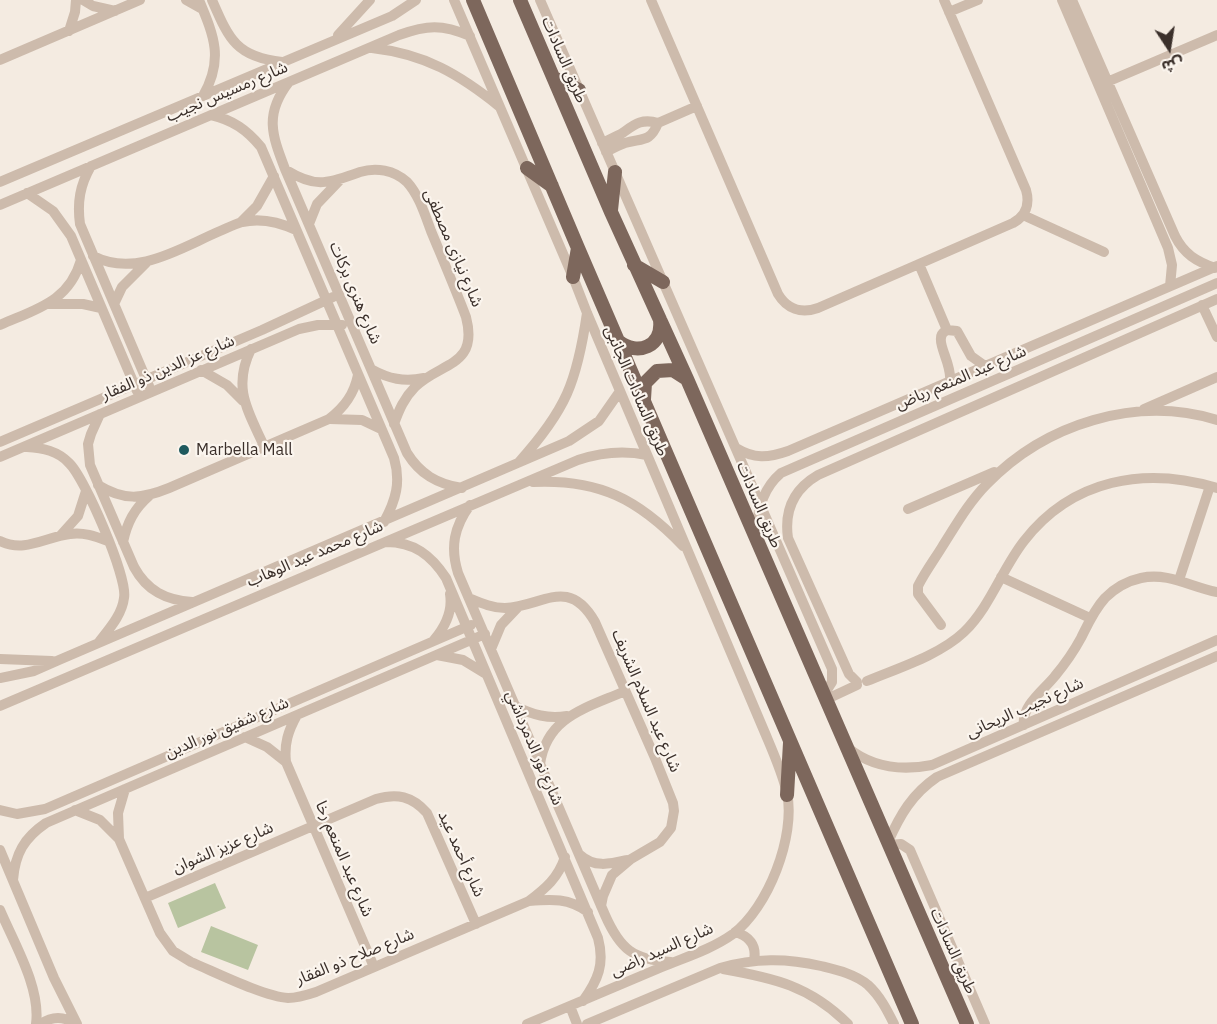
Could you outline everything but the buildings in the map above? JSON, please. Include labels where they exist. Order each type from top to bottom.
[{"type":"main road","points":[[474,0],[578,248],[912,1024]]},
{"type":"main road","name":"طريق السادات","points":[[520,0],[967,1024]]},
{"type":"main road","points":[[554,78],[579,90]]},
{"type":"main road","points":[[527,168],[552,186]]},
{"type":"main road","points":[[611,212],[615,171]]},
{"type":"main road","points":[[573,277],[578,248]]},
{"type":"main road","points":[[634,264],[663,282]]},
{"type":"main road","points":[[618,341],[632,349],[648,347],[659,335],[660,319]]},
{"type":"main road","points":[[644,399],[645,383],[657,371],[673,370],[687,379]]},
{"type":"main road","points":[[787,795],[790,738]]},
{"type":"street","points":[[69,31],[76,0]]},
{"type":"street","points":[[83,0],[93,6],[115,11]]},
{"type":"street","points":[[3,56],[69,31],[140,0]]},
{"type":"street","points":[[186,0],[201,4],[212,32],[216,59],[210,84],[203,96]]},
{"type":"street","points":[[332,41],[370,0]]},
{"type":"street","name":"شارع رمسيس نجيب","points":[[0,182],[392,16],[417,0]]},
{"type":"street","name":"طريق السادات الجانبى","points":[[454,0],[777,762],[787,795]]},
{"type":"street","points":[[540,0],[832,669],[832,682],[824,698]]},
{"type":"street","points":[[651,0],[778,294],[792,308],[805,311],[818,309],[1013,223],[1023,215],[1028,202],[1026,190],[944,0]]},
{"type":"street","points":[[949,12],[978,0]]},
{"type":"street","points":[[1062,0],[1168,248],[1172,265],[1170,286]]},
{"type":"street","points":[[1072,0],[1179,244],[1191,258],[1216,267]]},
{"type":"street","points":[[213,1],[228,36],[242,50],[261,59],[282,62]]},
{"type":"street","points":[[392,16],[399,21],[399,35]]},
{"type":"street","name":"شارع رمسيس نجيب","points":[[0,205],[399,35],[429,27],[442,27],[470,36]]},
{"type":"street","points":[[212,32],[218,32],[224,28]]},
{"type":"street","points":[[1107,82],[1217,35]]},
{"type":"street","points":[[369,48],[393,50],[440,65],[461,77],[501,108]]},
{"type":"street","name":"شارع هنرى بركات","points":[[289,81],[281,92],[272,117],[275,143],[285,170],[407,453],[420,470],[437,482],[462,488]]},
{"type":"street","points":[[604,147],[639,122],[658,123],[697,106]]},
{"type":"street","name":"شارع هنرى بركات","points":[[211,115],[234,123],[261,147],[327,300],[394,458],[398,479],[394,499],[384,522]]},
{"type":"street","points":[[604,147],[647,138],[658,123]]},
{"type":"street","points":[[626,130],[630,142]]},
{"type":"street","points":[[92,166],[81,188],[78,212],[82,230],[152,392]]},
{"type":"street","name":"شارع نيازى مصطفى","points":[[285,170],[306,180],[318,182],[341,180],[373,169],[385,170],[406,182],[414,192],[423,211],[466,317],[469,339],[458,360],[427,378],[406,397],[394,424]]},
{"type":"street","points":[[93,256],[121,265],[146,263],[241,222],[257,206],[274,176]]},
{"type":"street","name":"شارع نيازى مصطفى","points":[[309,224],[317,204],[341,180]]},
{"type":"street","points":[[27,193],[53,211],[63,223],[139,397]]},
{"type":"street","points":[[1023,215],[1104,252]]},
{"type":"street","points":[[241,222],[275,222],[296,230]]},
{"type":"street","points":[[0,325],[49,304],[69,287],[81,260]]},
{"type":"street","points":[[114,304],[122,287],[146,263]]},
{"type":"street","points":[[920,264],[947,330]]},
{"type":"street","name":"شارع عبد المنعم رياض","points":[[736,448],[744,453],[763,458],[788,452],[1216,267]]},
{"type":"street","name":"شارع عبد المنعم رياض","points":[[754,535],[762,496],[773,480],[795,466],[1217,283]]},
{"type":"street","name":"شارع عز الدين ذو الفقار","points":[[0,442],[339,295]]},
{"type":"street","points":[[860,683],[849,674],[788,538],[786,525],[788,513],[798,490],[818,475],[1217,299]]},
{"type":"street","points":[[49,304],[83,304],[101,308]]},
{"type":"street","points":[[1202,305],[1217,337]]},
{"type":"street","points":[[517,465],[550,426],[570,389],[582,348],[586,313]]},
{"type":"street","name":"شارع عز الدين ذو الفقار","points":[[0,457],[267,342],[309,327],[338,326],[350,321]]},
{"type":"street","points":[[1086,322],[1092,337]]},
{"type":"street","points":[[262,330],[267,342]]},
{"type":"street","points":[[950,381],[949,364],[940,340],[942,334],[947,330],[957,331],[971,356],[985,366]]},
{"type":"street","points":[[243,401],[242,368],[251,349]]},
{"type":"street","name":"شارع نيازى مصطفى","points":[[371,369],[398,380],[427,378]]},
{"type":"street","points":[[201,370],[227,385],[243,401],[264,446]]},
{"type":"street","points":[[98,485],[128,497],[149,496],[329,419],[346,404],[352,395],[358,375]]},
{"type":"street","points":[[941,626],[918,594],[918,586],[971,501],[1003,468],[1021,454],[1061,432],[1099,418],[1164,406],[1217,377]]},
{"type":"street","name":"شارع محمد عبد الوهاب","points":[[0,678],[34,671],[569,441],[599,421],[620,391]]},
{"type":"street","points":[[1164,406],[1217,420]]},
{"type":"street","points":[[100,414],[90,434],[88,444],[90,465],[134,567],[148,587],[170,598],[195,602]]},
{"type":"street","points":[[329,419],[362,420],[381,429]]},
{"type":"street","points":[[569,441],[576,447],[578,460]]},
{"type":"street","points":[[24,446],[58,454],[76,470],[121,573],[125,597],[116,620],[97,644]]},
{"type":"street","name":"شارع محمد عبد الوهاب","points":[[0,706],[578,460],[606,452],[634,452],[648,455]]},
{"type":"street","points":[[788,452],[789,460],[795,466]]},
{"type":"street","points":[[908,509],[1003,468]]},
{"type":"street","points":[[824,698],[953,641],[979,614],[1024,541],[1037,526],[1069,501],[1086,492],[1124,480],[1144,477],[1180,479],[1214,487],[1179,580]]},
{"type":"street","points":[[523,482],[586,486],[624,498],[655,518],[688,550]]},
{"type":"street","points":[[964,485],[971,501]]},
{"type":"street","points":[[60,536],[78,516],[86,491]]},
{"type":"street","points":[[123,542],[134,512],[149,496]]},
{"type":"street","name":"شارع نور الدمرداشي","points":[[470,505],[455,530],[454,559],[603,911],[616,938],[633,954],[655,962],[674,962]]},
{"type":"street","points":[[0,541],[17,546],[27,546],[60,536],[84,534],[108,541]]},
{"type":"street","name":"شارع نور الدمرداشي","points":[[383,542],[406,544],[426,554],[438,565],[449,585],[590,916],[602,950],[602,963],[594,986],[582,1001]]},
{"type":"street","points":[[309,554],[316,570]]},
{"type":"street","points":[[1024,725],[1023,716],[1027,708],[1069,657],[1090,618],[1106,597],[1127,583],[1153,577],[1179,580],[1217,592]]},
{"type":"street","points":[[1001,578],[1090,618]]},
{"type":"street","points":[[432,642],[442,630],[449,616],[451,601],[449,585]]},
{"type":"street","name":"شارع عبد السلام الشريف","points":[[469,598],[493,607],[519,606],[549,596],[571,598],[581,604],[595,622],[666,786],[674,811],[671,828],[666,836],[653,847],[631,859],[612,875],[606,885],[603,911]]},
{"type":"street","points":[[491,650],[501,625],[519,606]]},
{"type":"street","name":"شارع شفيق نور الدين","points":[[0,810],[18,814],[45,809],[479,622]]},
{"type":"street","name":"شارع شفيق نور الدين","points":[[13,880],[18,853],[25,841],[46,823],[485,634]]},
{"type":"street","name":"شارع نجيب الريحانى","points":[[844,744],[858,756],[875,764],[912,769],[932,765],[1217,640]]},
{"type":"street","points":[[437,655],[463,660],[487,675]]},
{"type":"street","name":"شارع نجيب الريحانى","points":[[888,843],[904,808],[914,796],[937,777],[1217,656]]},
{"type":"street","points":[[0,659],[59,660]]},
{"type":"street","points":[[540,765],[546,742],[552,731],[570,716],[625,691]]},
{"type":"street","points":[[516,706],[542,717],[570,716]]},
{"type":"street","points":[[286,762],[286,743],[297,715]]},
{"type":"street","points":[[245,737],[267,747],[286,762]]},
{"type":"street","points":[[211,738],[216,750]]},
{"type":"street","name":"شارع عبد المنعم رخا","points":[[286,762],[374,967]]},
{"type":"street","points":[[932,765],[937,777]]},
{"type":"street","name":"شارع صلاح ذو الفقار","points":[[119,839],[118,813],[125,789]]},
{"type":"street","name":"شارع أحمد عيد","points":[[314,826],[387,796],[398,795],[410,798],[427,813],[476,924]]},
{"type":"street","name":"شارع السيد راضى","points":[[527,1024],[550,1020],[570,1006],[712,945],[735,932],[751,914],[775,872],[787,830],[787,795]]},
{"type":"street","name":"شارع صلاح ذو الفقار","points":[[75,810],[100,820],[119,839],[166,942],[181,957],[286,998],[307,996],[529,901],[556,877],[564,857]]},
{"type":"street","name":"شارع عزيز الشوان","points":[[145,898],[314,826]]},
{"type":"street","points":[[888,843],[901,844],[910,850],[985,1024]]},
{"type":"street","points":[[0,850],[76,1024]]},
{"type":"street","name":"شارع عبد السلام الشريف","points":[[579,854],[591,863],[598,864],[631,859]]},
{"type":"street","points":[[573,878],[586,872]]},
{"type":"street","name":"شارع صلاح ذو الفقار","points":[[529,901],[561,899],[580,906],[590,916]]},
{"type":"street","points":[[0,910],[32,985],[37,1008],[36,1024]]},
{"type":"street","points":[[590,916],[603,911]]},
{"type":"street","points":[[735,932],[748,937],[752,942],[754,960]]},
{"type":"street","points":[[587,1024],[720,968],[754,960],[778,959],[802,962],[853,976],[867,984],[878,995],[894,1024]]},
{"type":"street","points":[[720,968],[791,984],[822,1001],[848,1024]]},
{"type":"street","points":[[570,1006],[577,1024]]},
{"type":"street","points":[[607,1024],[616,1012]]},
{"type":"street","points":[[40,1024],[55,1018],[64,1018],[76,1024]]},
{"type":"green space","points":[[215,883],[226,908],[178,928],[168,903]]},
{"type":"green space","points":[[211,926],[258,945],[248,970],[201,952]]},
{"type":"place","name":"Marbella Mall","points":[[184,450]]}]
